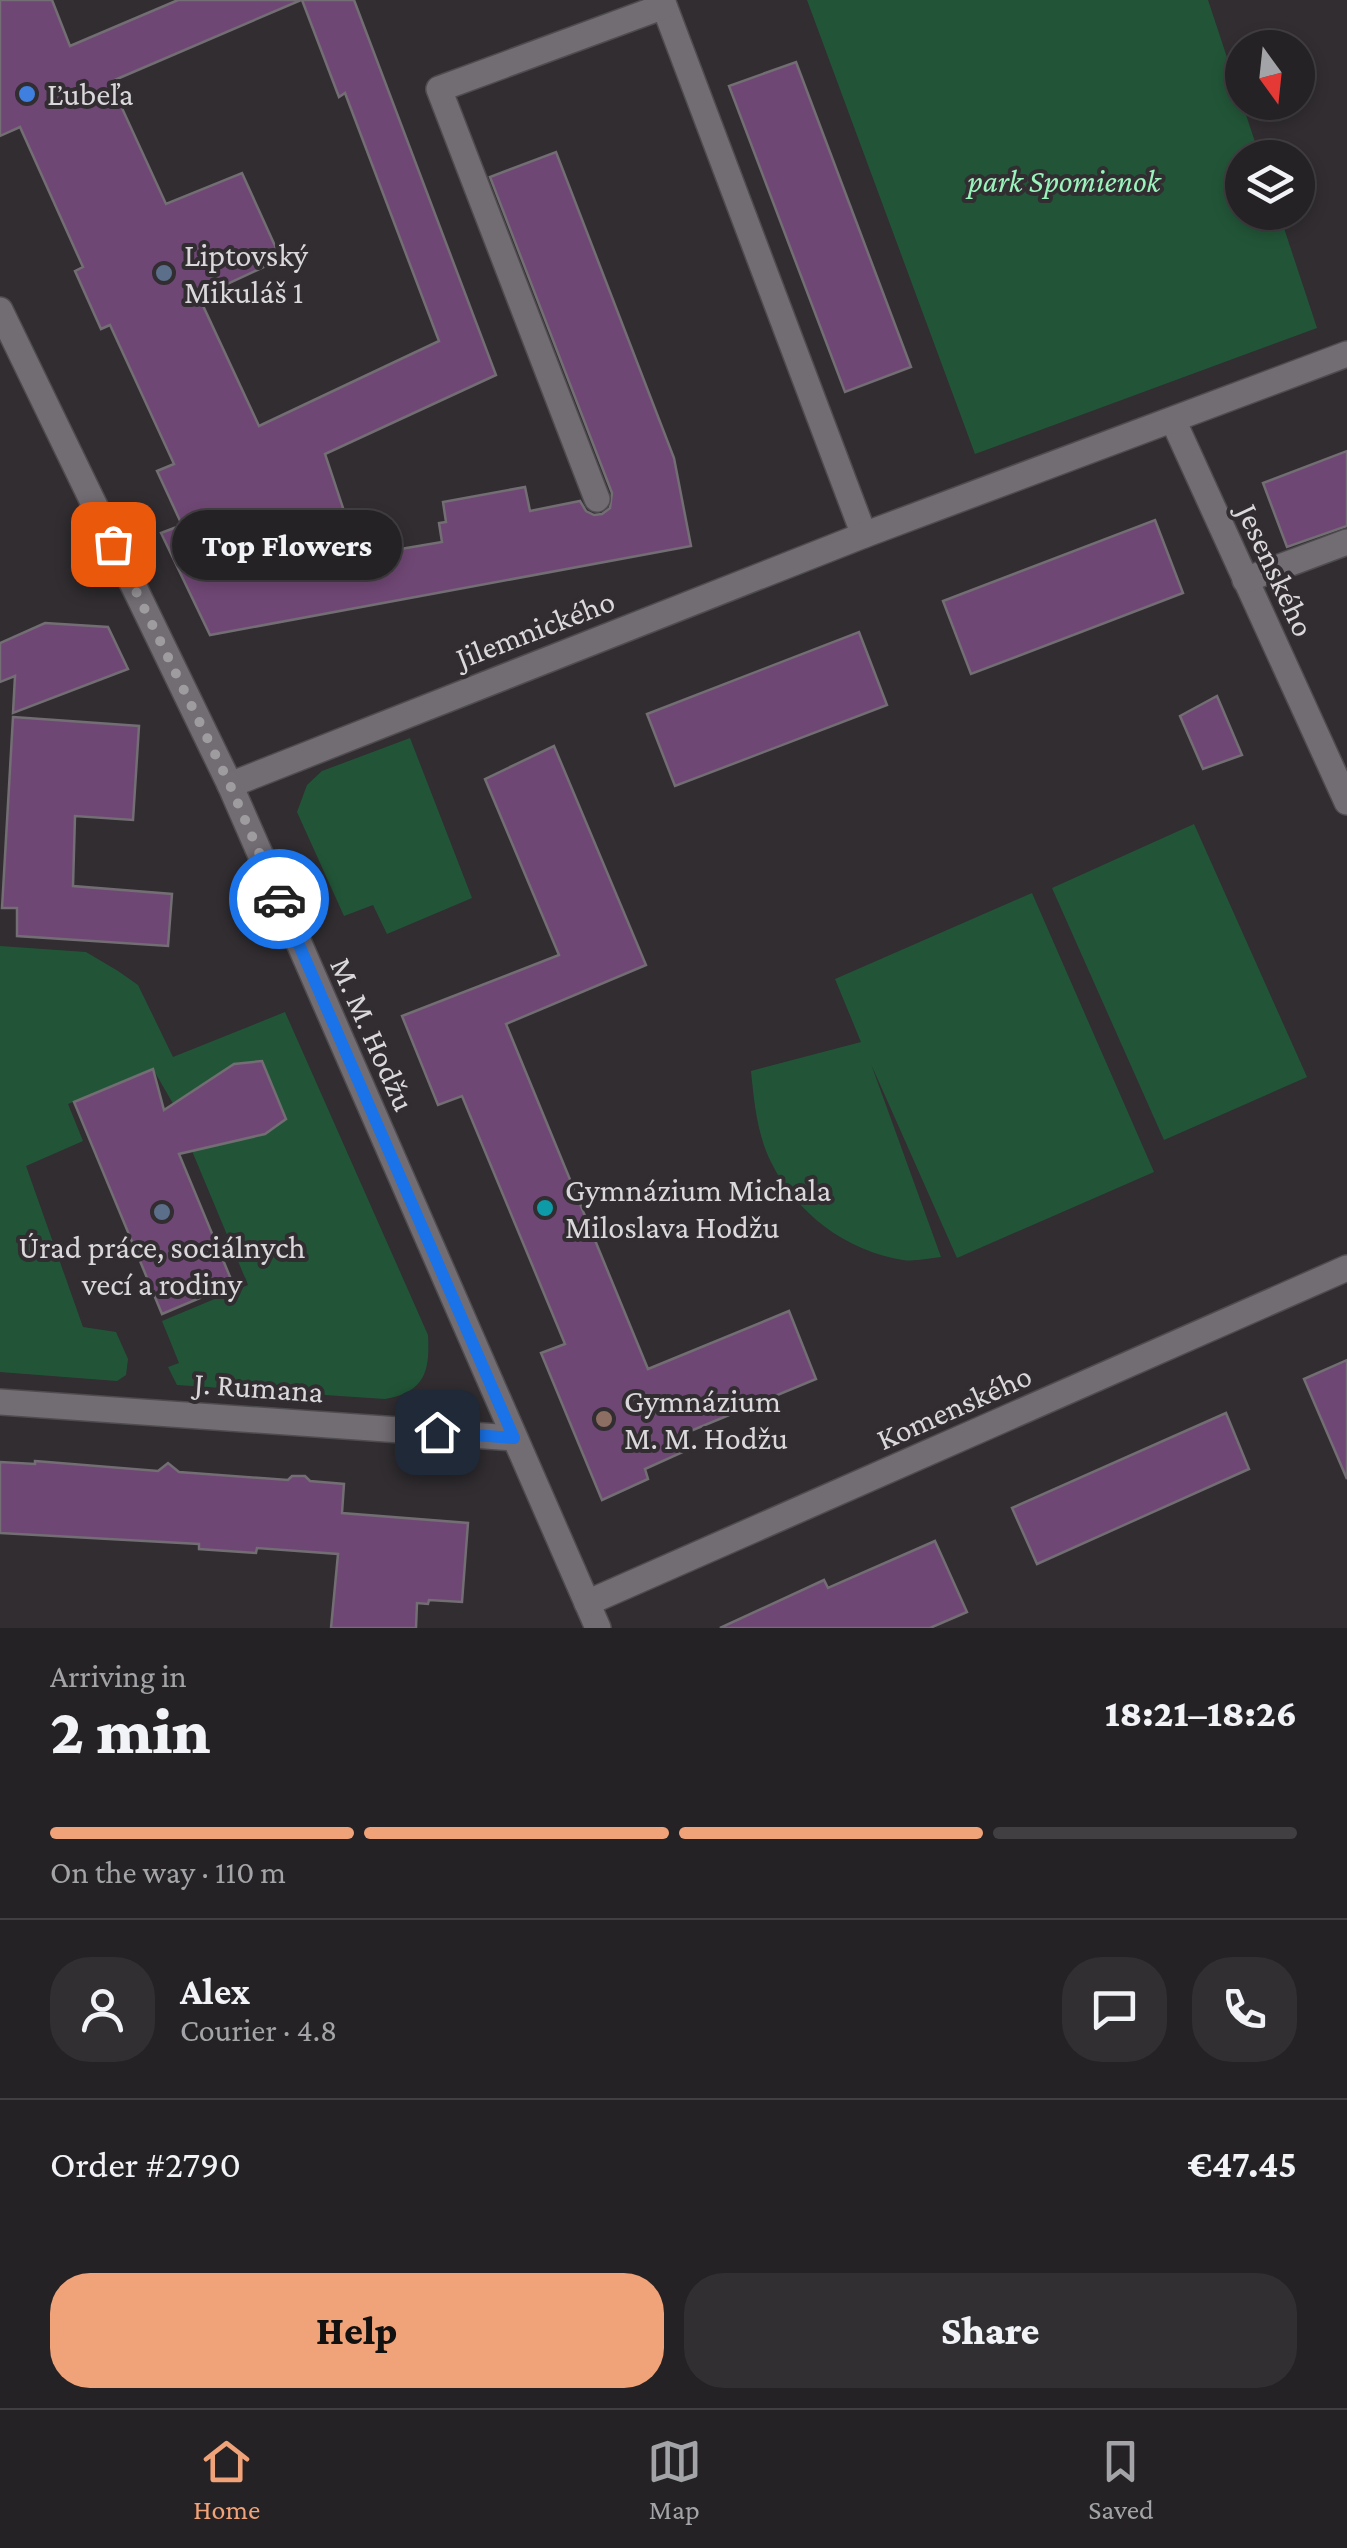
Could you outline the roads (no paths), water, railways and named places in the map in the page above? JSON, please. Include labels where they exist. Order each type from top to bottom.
[{"type":"street","points":[[597,499],[439,89],[663,3],[864,535]]},
{"type":"street","name":"M. M. Hodžu","points":[[0,310],[230,785],[598,1628]]},
{"type":"street","name":"Jilemnického","points":[[230,785],[864,535],[1347,354]]},
{"type":"street","name":"Jesenského","points":[[1173,420],[1347,802]]},
{"type":"street","points":[[1246,580],[1347,542]]},
{"type":"street","name":"Komenského","points":[[587,1603],[1347,1268]]},
{"type":"street","name":"J. Rumana","points":[[0,1402],[514,1438]]},
{"type":"place","name":"Ľubeľa","points":[[27,94]]},
{"type":"place","name":"Liptovský Mikuláš 1","points":[[164,273]]},
{"type":"place","name":"Top Flowers","points":[[113,544]]},
{"type":"place","name":"Gymnázium Michala Miloslava Hodžu","points":[[545,1208]]},
{"type":"place","name":"Úrad práce, sociálnych vecí a rodiny","points":[[162,1212]]},
{"type":"place","name":"Gymnázium M. M. Hodžu","points":[[604,1419]]},
{"type":"park label","name":"park Spomienok","points":[[1064,181]]}]
